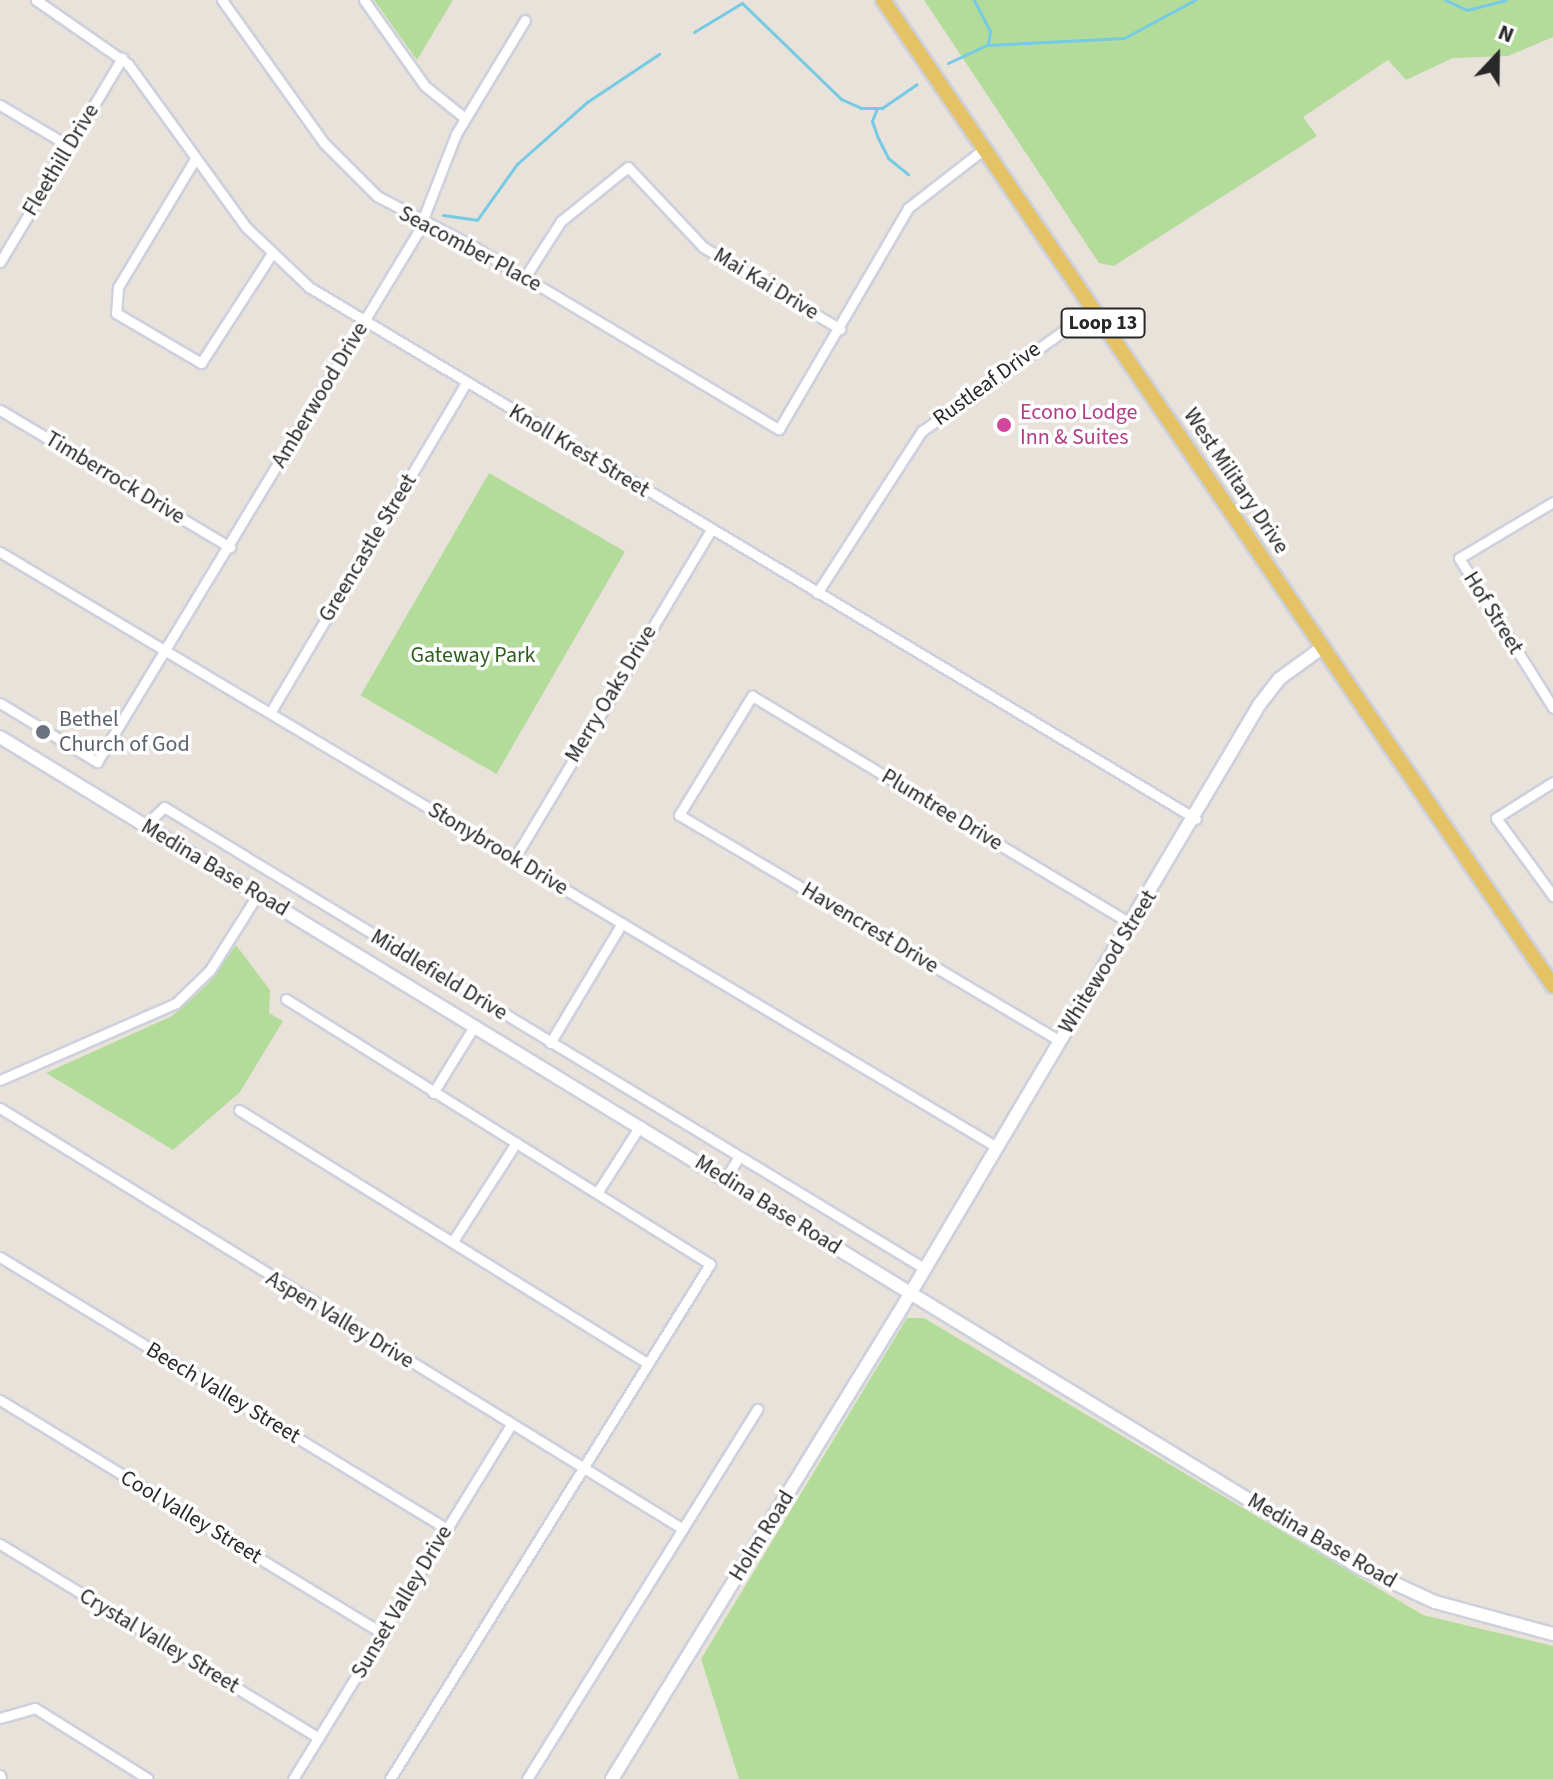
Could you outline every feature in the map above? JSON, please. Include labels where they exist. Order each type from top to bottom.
[{"type":"main road","name":"West Military Drive","points":[[883,0],[1553,986]]},
{"type":"street","name":"Knoll Krest Street","points":[[36,0],[122,58],[195,159],[271,255],[364,323],[1196,819]]},
{"type":"street","name":"Seacomber Place","points":[[222,0],[336,158],[377,196],[421,224],[525,277],[779,429],[840,329]]},
{"type":"street","points":[[364,0],[425,86],[465,118]]},
{"type":"street","name":"Amberwood Drive","points":[[0,703],[97,762],[364,323],[421,224],[465,118],[525,20]]},
{"type":"street","name":"Fleethill Drive","points":[[0,262],[122,58]]},
{"type":"street","points":[[0,105],[69,146]]},
{"type":"street","points":[[840,329],[908,208],[984,149]]},
{"type":"street","points":[[195,159],[118,287],[113,307],[201,363],[271,255]]},
{"type":"street","name":"Mai Kai Drive","points":[[525,277],[561,221],[628,167],[703,247],[840,329]]},
{"type":"street","name":"Rustleaf Drive","points":[[817,593],[922,431],[1094,309]]},
{"type":"street","name":"Greencastle Street","points":[[270,713],[466,383]]},
{"type":"street","name":"Timberrock Drive","points":[[0,410],[230,547]]},
{"type":"street","points":[[1549,504],[1553,518]]},
{"type":"street","name":"Hof Street","points":[[1549,504],[1459,558],[1553,708]]},
{"type":"street","name":"Merry Oaks Drive","points":[[514,859],[711,530]]},
{"type":"street","name":"Stonybrook Drive","points":[[0,552],[995,1146]]},
{"type":"street","name":"Whitewood Street","points":[[908,1291],[1196,819],[1266,694],[1323,647]]},
{"type":"street","name":"Plumtree Drive","points":[[679,815],[752,696],[1132,924]]},
{"type":"street","name":"Medina Base Road","points":[[0,737],[1365,1570],[1435,1602],[1553,1634]]},
{"type":"street","points":[[1553,782],[1496,818],[1553,896]]},
{"type":"street","name":"Middlefield Drive","points":[[145,825],[164,807],[922,1267]]},
{"type":"street","name":"Havencrest Drive","points":[[679,815],[1060,1041]]},
{"type":"street","points":[[0,1080],[176,1003],[210,970],[258,894]]},
{"type":"street","points":[[550,1043],[622,923]]},
{"type":"street","points":[[286,999],[710,1264],[390,1779]]},
{"type":"street","points":[[433,1093],[473,1028]]},
{"type":"street","name":"Aspen Valley Drive","points":[[0,1108],[683,1529]]},
{"type":"street","points":[[239,1110],[648,1364]]},
{"type":"street","points":[[597,1193],[640,1126]]},
{"type":"street","points":[[453,1241],[516,1143]]},
{"type":"street","points":[[725,1179],[738,1158]]},
{"type":"street","name":"Beech Valley Street","points":[[0,1257],[447,1529]]},
{"type":"street","name":"Holm Road","points":[[612,1779],[908,1291]]},
{"type":"street","name":"Cool Valley Street","points":[[0,1400],[383,1634]]},
{"type":"street","points":[[527,1779],[757,1409]]},
{"type":"street","name":"Sunset Valley Drive","points":[[293,1779],[511,1424]]},
{"type":"street","name":"Crystal Valley Street","points":[[0,1544],[319,1738]]},
{"type":"street","points":[[0,1718],[35,1708],[148,1779]]},
{"type":"green space","points":[[374,0],[453,0],[417,60]]},
{"type":"green space","points":[[924,0],[1553,0],[1553,37],[1508,56],[1453,58],[1406,80],[1388,60],[1303,117],[1317,136],[1114,266],[1099,263]]},
{"type":"green space","name":"Gateway Park","points":[[489,473],[625,552],[496,774],[360,696]]},
{"type":"green space","points":[[236,945],[270,990],[269,1013],[283,1021],[240,1092],[173,1150],[46,1073],[172,1016],[207,985]]},
{"type":"green space","points":[[907,1318],[924,1318],[1423,1615],[1553,1646],[1553,1779],[739,1779],[701,1659]]},
{"type":"waterway","points":[[974,0],[990,31],[988,45],[1124,38],[1195,0]]},
{"type":"waterway","points":[[1445,0],[1467,10],[1506,0]]},
{"type":"waterway","points":[[694,32],[742,3],[841,99],[861,108],[882,108],[917,84]]},
{"type":"waterway","points":[[948,63],[987,45]]},
{"type":"waterway","points":[[443,215],[477,220],[517,164],[587,102],[659,54]]},
{"type":"waterway","points":[[877,108],[872,121],[878,138],[888,158],[908,174]]},
{"type":"place","name":"Econo Lodge Inn & Suites","points":[[1004,425]]},
{"type":"place","name":"Bethel Church of God","points":[[43,732]]}]
